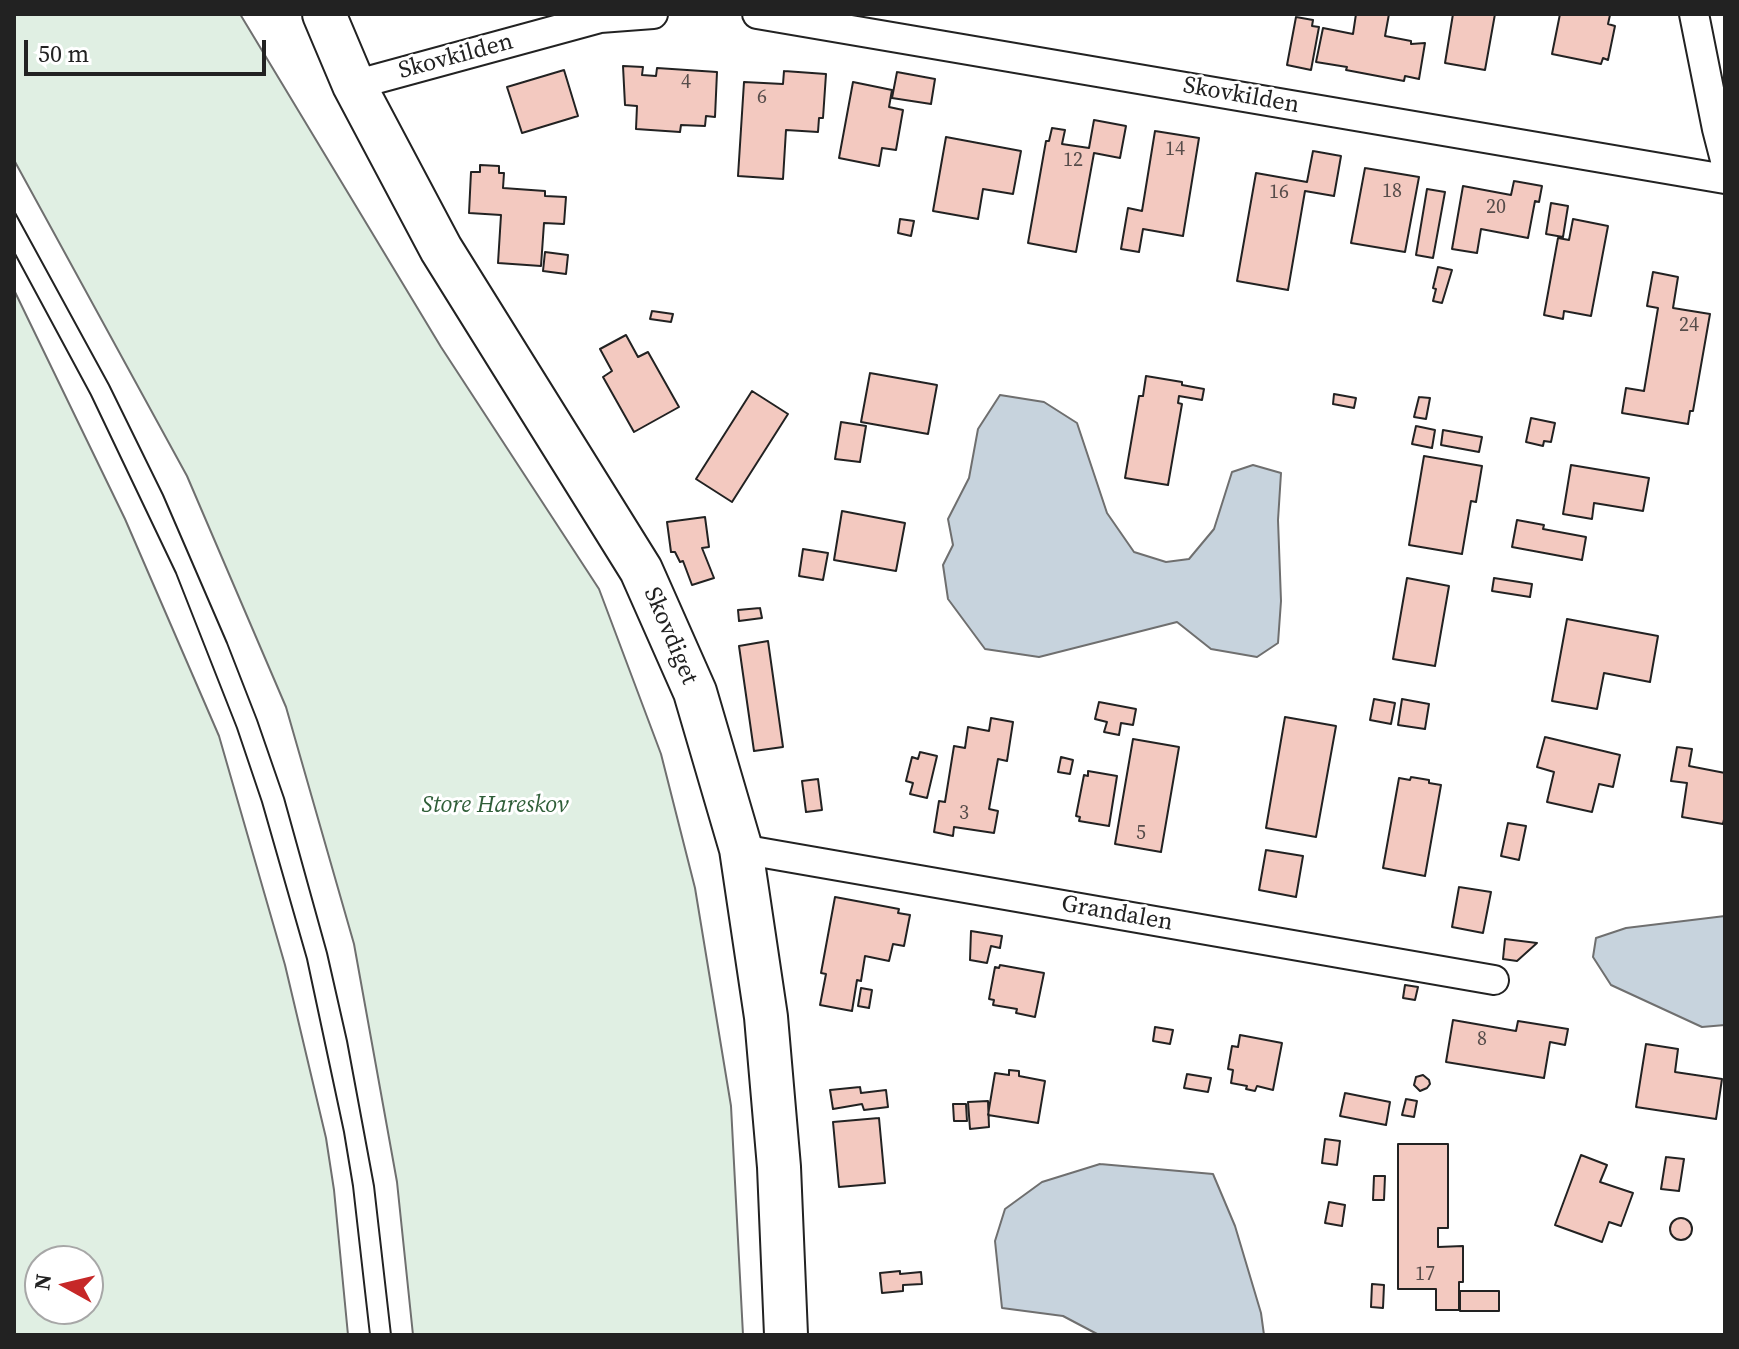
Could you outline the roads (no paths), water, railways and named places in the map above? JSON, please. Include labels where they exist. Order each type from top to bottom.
[{"type":"street","name":"Skovdiget","points":[[324,14],[354,85],[441,249],[641,570],[695,692],[741,849],[766,1017],[779,1167],[786,1335]]},
{"type":"street","name":"Skovkilden","points":[[354,85],[600,18],[653,14]]},
{"type":"street","name":"Skovkilden","points":[[757,14],[1725,179]]},
{"type":"street","points":[[1694,14],[1725,160]]},
{"type":"street","name":"Grandalen","points":[[741,849],[1494,980]]},
{"type":"tram line","points":[[14,211],[109,385],[163,495],[227,643],[284,798],[327,953],[347,1041],[374,1186],[391,1335]]},
{"type":"tram line","points":[[14,252],[91,395],[176,573],[237,728],[262,802],[307,959],[344,1132],[370,1335]]},
{"type":"park label","name":"Store Hareskov","points":[[495,806]]}]
